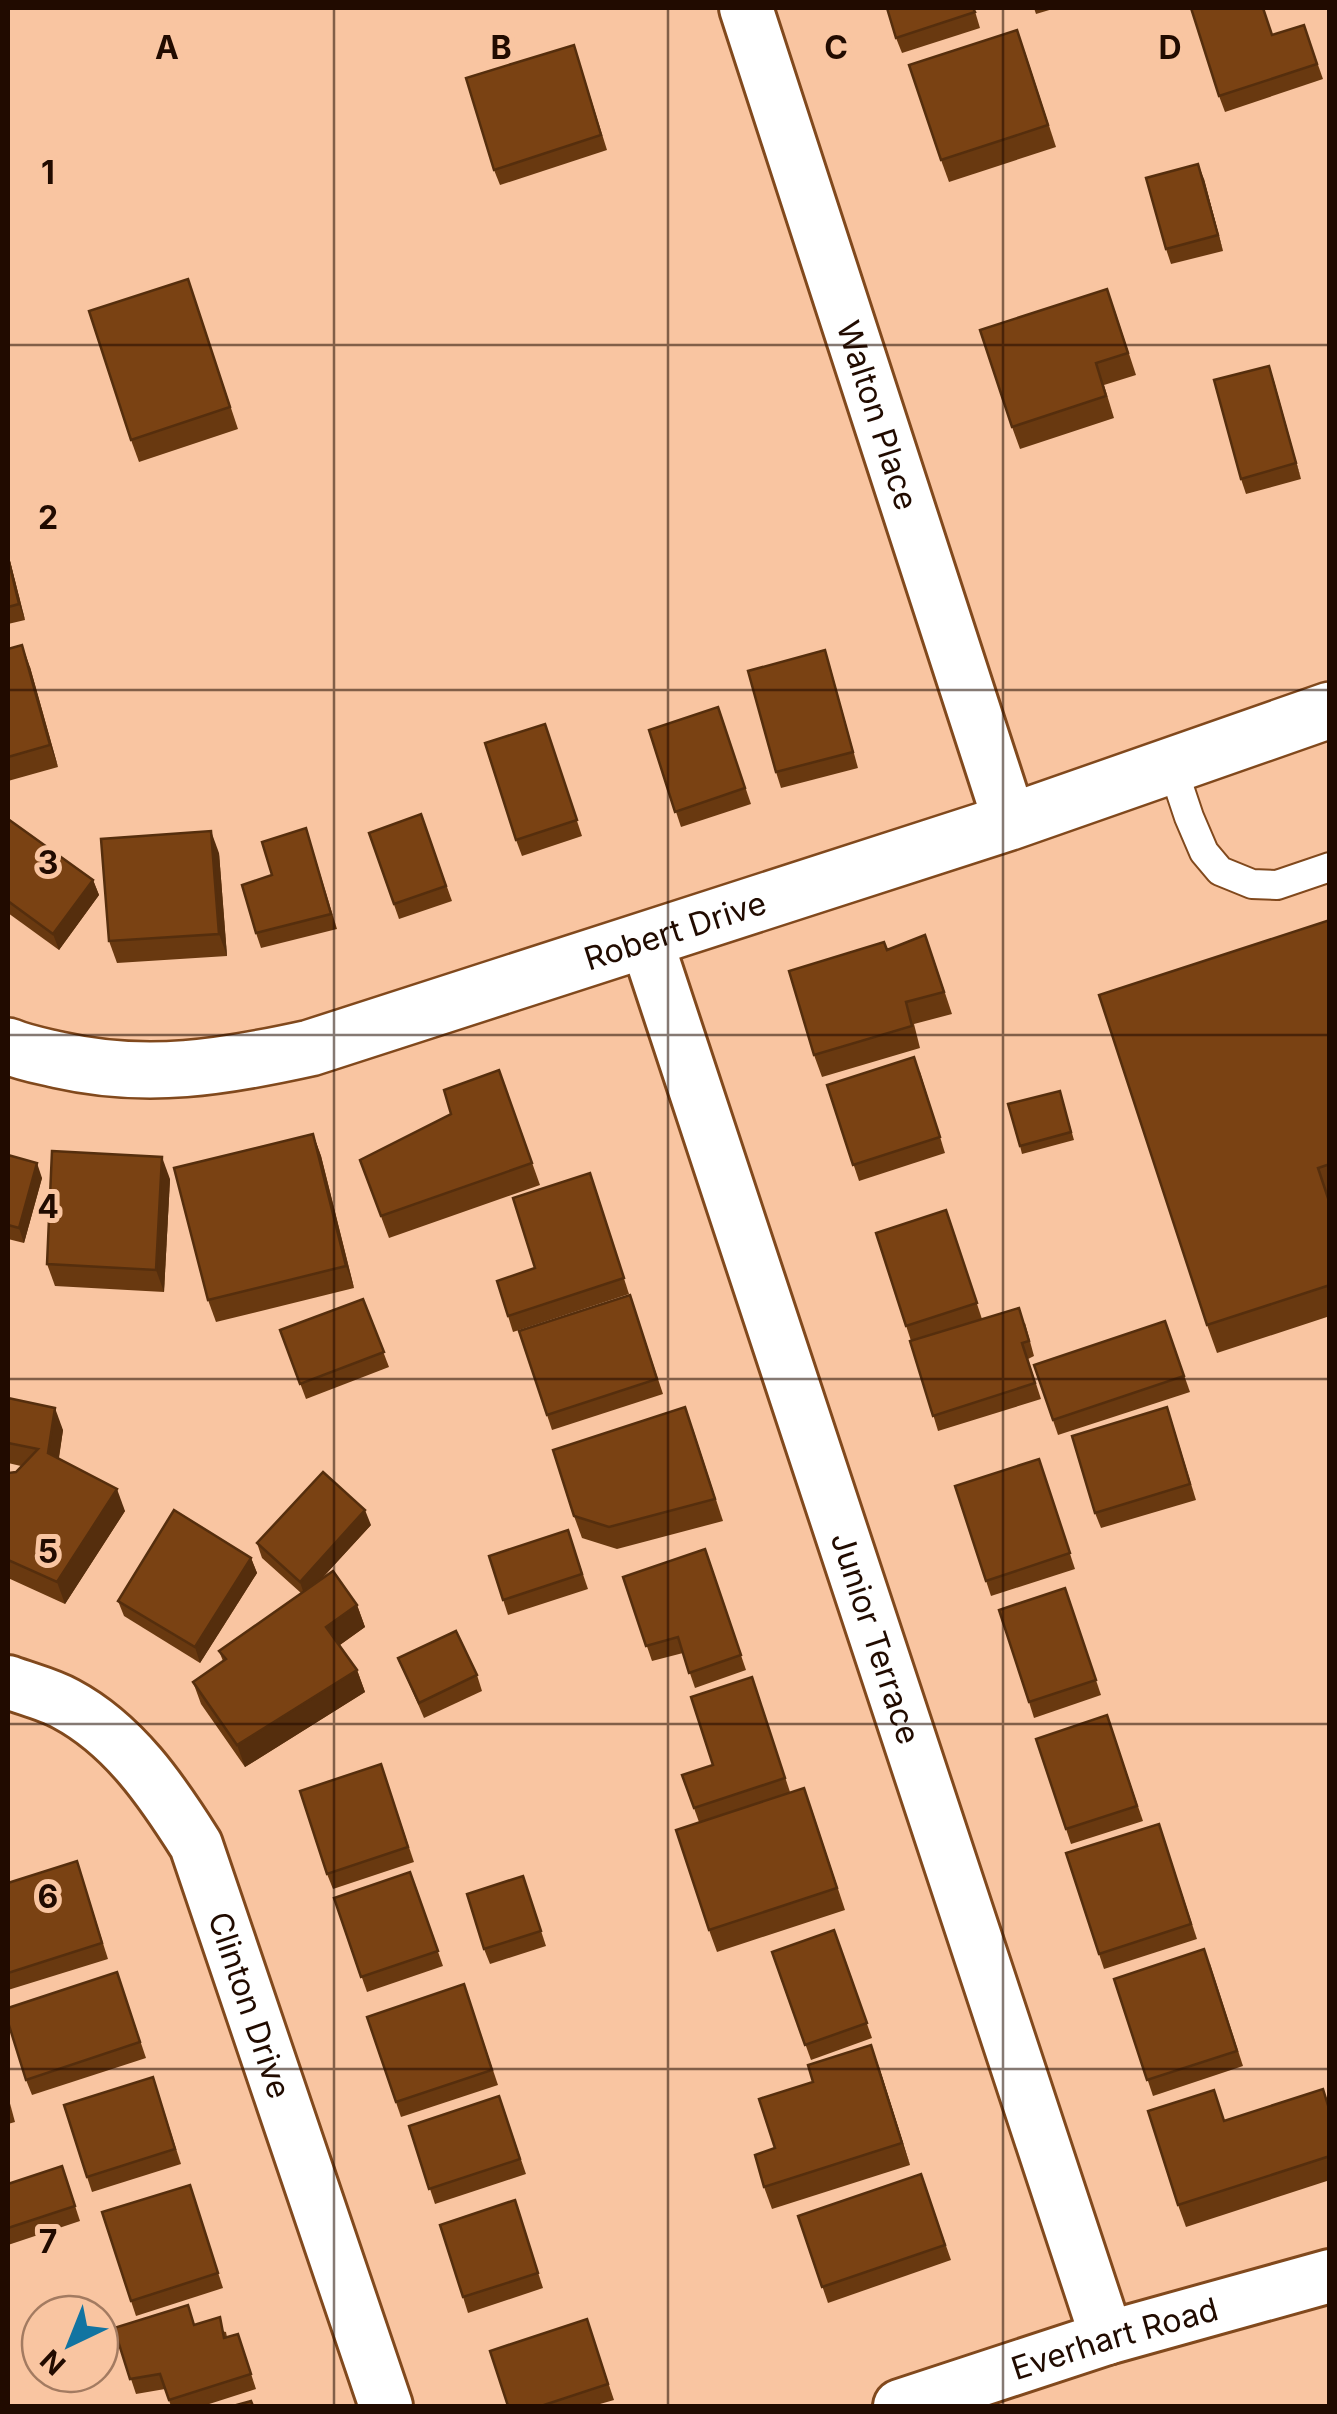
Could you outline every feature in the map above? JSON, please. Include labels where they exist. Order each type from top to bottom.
[{"type":"street","name":"Walton Place","points":[[746,8],[1010,822]]},
{"type":"street","name":"Robert Drive","points":[[8,1046],[94,1067],[166,1071],[242,1063],[310,1048],[1010,822],[1330,710]]},
{"type":"street","name":"Junior Terrace","points":[[646,940],[1108,2338]]},
{"type":"street","name":"Clinton Drive","points":[[8,1682],[66,1704],[112,1737],[160,1788],[196,1845],[386,2406]]},
{"type":"street","name":"Everhart Road","points":[[900,2406],[1108,2338],[1330,2276]]},
{"type":"lane","points":[[1172,766],[1204,852],[1220,871],[1252,884],[1277,885],[1330,867]]},
{"type":"building","points":[[887,8],[973,8],[975,12],[896,38]]},
{"type":"building","points":[[1191,8],[1263,8],[1272,35],[1304,25],[1317,64],[1219,96]]},
{"type":"building","points":[[1017,30],[1048,125],[941,160],[909,65]]},
{"type":"building","points":[[574,45],[601,135],[494,170],[466,78]]},
{"type":"building","points":[[1198,164],[1218,235],[1166,249],[1146,178]]},
{"type":"building","points":[[188,279],[230,407],[131,440],[89,311]]},
{"type":"building","points":[[1107,289],[1128,353],[1096,363],[1106,396],[1012,427],[980,330]]},
{"type":"building","points":[[1269,366],[1296,463],[1241,479],[1214,380]]},
{"type":"building","points":[[8,558],[19,604],[8,607]]},
{"type":"building","points":[[22,645],[50,745],[8,757],[8,649]]},
{"type":"building","points":[[825,650],[853,752],[776,772],[748,671]]},
{"type":"building","points":[[718,707],[745,788],[675,812],[649,730]]},
{"type":"building","points":[[545,724],[577,820],[516,840],[485,743]]},
{"type":"building","points":[[421,814],[446,886],[394,904],[369,833]]},
{"type":"building","points":[[8,819],[93,880],[53,934],[8,901]]},
{"type":"building","points":[[306,828],[331,914],[256,933],[242,885],[272,875],[262,842]]},
{"type":"building","points":[[211,831],[219,934],[109,941],[101,839]]},
{"type":"building","points":[[1330,920],[1330,1164],[1318,1168],[1330,1204],[1330,1285],[1207,1325],[1099,995]]},
{"type":"building","points":[[925,935],[944,992],[906,1002],[912,1026],[814,1055],[789,971],[884,942],[887,950]]},
{"type":"building","points":[[914,1057],[940,1137],[853,1165],[827,1085]]},
{"type":"building","points":[[499,1070],[532,1163],[381,1216],[360,1160],[451,1114],[444,1090]]},
{"type":"building","points":[[1060,1091],[1071,1132],[1020,1146],[1008,1104]]},
{"type":"building","points":[[313,1134],[346,1266],[208,1300],[174,1168]]},
{"type":"building","points":[[52,1151],[162,1157],[156,1270],[47,1264]]},
{"type":"building","points":[[8,1155],[37,1163],[19,1228],[8,1225]]},
{"type":"building","points":[[590,1173],[624,1278],[508,1316],[497,1281],[535,1268],[513,1198]]},
{"type":"building","points":[[946,1210],[977,1303],[906,1326],[876,1233]]},
{"type":"building","points":[[630,1295],[657,1379],[547,1415],[519,1331]]},
{"type":"building","points":[[363,1299],[384,1352],[300,1384],[280,1330]]},
{"type":"building","points":[[1019,1308],[1029,1341],[1022,1343],[1035,1383],[933,1416],[910,1341]]},
{"type":"building","points":[[1165,1321],[1184,1376],[1053,1420],[1034,1365]]},
{"type":"building","points":[[8,1398],[55,1408],[48,1453],[117,1489],[57,1582],[8,1560],[8,1473],[16,1472],[38,1449],[8,1443]]},
{"type":"building","points":[[685,1407],[715,1499],[609,1527],[574,1516],[553,1450]]},
{"type":"building","points":[[1167,1407],[1190,1484],[1095,1513],[1072,1436]]},
{"type":"building","points":[[1039,1459],[1070,1553],[986,1581],[955,1486]]},
{"type":"building","points":[[323,1472],[365,1510],[300,1582],[257,1543]]},
{"type":"building","points":[[174,1510],[251,1558],[195,1647],[118,1601]]},
{"type":"building","points":[[568,1530],[582,1574],[503,1600],[489,1556]]},
{"type":"building","points":[[705,1549],[741,1655],[689,1673],[678,1637],[646,1646],[623,1577]]},
{"type":"building","points":[[333,1571],[357,1605],[326,1627],[357,1670],[237,1745],[193,1682],[226,1659],[219,1651]]},
{"type":"building","points":[[1065,1588],[1096,1680],[1029,1702],[999,1610]]},
{"type":"building","points":[[456,1631],[477,1675],[419,1703],[398,1658]]},
{"type":"building","points":[[752,1677],[785,1778],[694,1808],[682,1775],[713,1765],[691,1697]]},
{"type":"building","points":[[1107,1715],[1137,1806],[1066,1829],[1036,1739]]},
{"type":"building","points":[[381,1764],[408,1847],[327,1874],[300,1791]]},
{"type":"building","points":[[804,1788],[837,1888],[709,1930],[676,1830]]},
{"type":"building","points":[[1159,1824],[1191,1924],[1099,1954],[1066,1853]]},
{"type":"building","points":[[77,1861],[102,1943],[8,1973],[8,1883]]},
{"type":"building","points":[[410,1872],[438,1951],[361,1977],[334,1898]]},
{"type":"building","points":[[523,1876],[541,1931],[484,1949],[467,1894]]},
{"type":"building","points":[[834,1930],[867,2023],[805,2045],[772,1952]]},
{"type":"building","points":[[1204,1949],[1237,2051],[1147,2080],[1114,1979]]},
{"type":"building","points":[[117,1972],[140,2042],[26,2080],[8,2022],[8,2008]]},
{"type":"building","points":[[464,1984],[492,2070],[396,2102],[367,2017]]},
{"type":"building","points":[[871,2045],[902,2143],[764,2187],[755,2155],[775,2148],[759,2099],[813,2082],[808,2065]]},
{"type":"building","points":[[153,2077],[175,2149],[87,2177],[64,2105]]},
{"type":"building","points":[[1323,2089],[1330,2112],[1330,2156],[1178,2205],[1148,2111],[1214,2090],[1224,2121]]},
{"type":"building","points":[[499,2096],[520,2159],[429,2189],[409,2126]]},
{"type":"building","points":[[62,2166],[75,2206],[8,2228],[8,2184]]},
{"type":"building","points":[[921,2174],[945,2245],[822,2287],[798,2216]]},
{"type":"building","points":[[190,2185],[218,2273],[131,2301],[102,2212]]},
{"type":"building","points":[[515,2200],[538,2273],[463,2297],[440,2225]]},
{"type":"building","points":[[188,2305],[194,2325],[220,2317],[224,2338],[238,2334],[251,2374],[169,2400],[160,2374],[130,2379],[120,2347],[120,2326]]},
{"type":"building","points":[[587,2319],[608,2384],[541,2406],[508,2406],[490,2351]]}]
